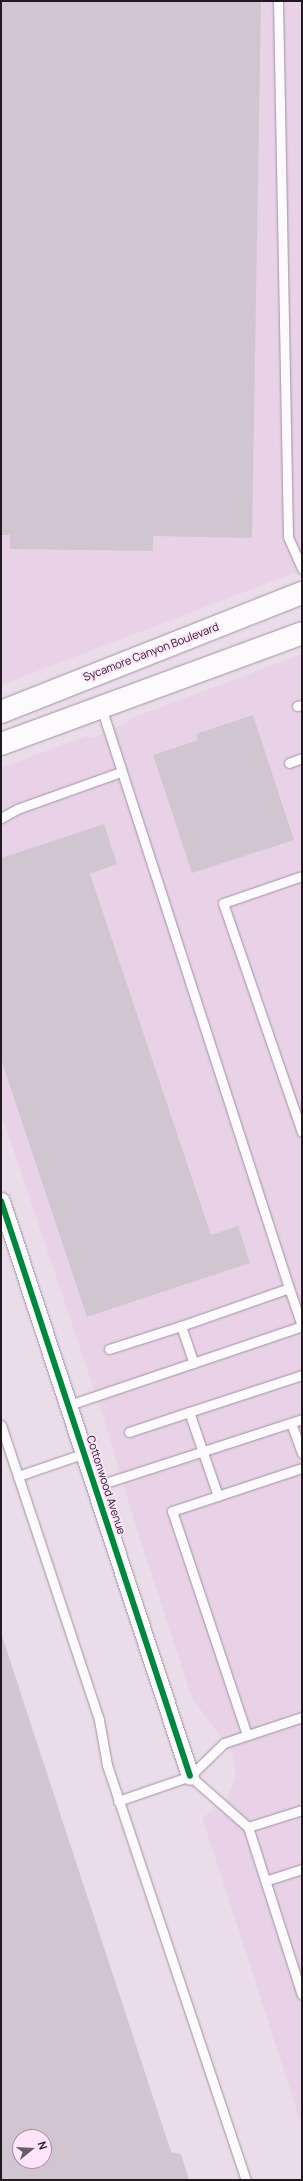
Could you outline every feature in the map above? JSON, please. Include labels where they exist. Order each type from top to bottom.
[{"type":"main road","name":"Sycamore Canyon Boulevard","points":[[1,712],[302,593]]},
{"type":"main road","points":[[1,744],[101,706],[302,634]]},
{"type":"street","name":"Cottonwood Avenue","points":[[1,1201],[96,1486],[190,1776]]},
{"type":"lane","points":[[278,1],[288,536],[302,569]]},
{"type":"lane","points":[[69,1405],[302,1326],[101,706]]},
{"type":"lane","points":[[289,763],[302,758]]},
{"type":"lane","points":[[1,818],[18,809],[122,772]]},
{"type":"lane","points":[[302,876],[223,903],[302,1132]]},
{"type":"lane","points":[[110,1349],[289,1288]]},
{"type":"lane","points":[[181,1326],[194,1363]]},
{"type":"lane","points":[[129,1432],[302,1375]]},
{"type":"lane","points":[[189,1412],[218,1496]]},
{"type":"lane","points":[[96,1486],[302,1419]]},
{"type":"lane","points":[[291,1423],[302,1452]]},
{"type":"lane","points":[[1,1425],[100,1720],[106,1765],[246,2180]]},
{"type":"lane","points":[[18,1476],[85,1453]]},
{"type":"lane","points":[[247,1735],[172,1511],[302,1468]]},
{"type":"lane","points":[[118,1801],[190,1776],[224,1743],[302,1717]]},
{"type":"lane","points":[[190,1776],[248,1827],[302,1995]]},
{"type":"lane","points":[[248,1827],[302,1810]]},
{"type":"lane","points":[[266,1881],[302,1870]]},
{"type":"shaded area","points":[[1,1],[302,1],[302,570],[1,685]]},
{"type":"shaded area","points":[[302,654],[302,2126],[202,1817],[212,1812],[228,1796],[236,1777],[233,1754],[192,1698],[135,1524],[105,1422],[1,1113],[1,768],[86,736],[93,738],[126,723],[132,718]]},
{"type":"building","points":[[1,1],[261,1],[252,538],[153,536],[153,551],[10,549],[10,535],[1,535]]},
{"type":"building","points":[[253,715],[294,840],[192,873],[153,755],[198,740],[196,734]]},
{"type":"building","points":[[104,824],[117,864],[90,874],[211,1235],[238,1226],[250,1263],[87,1317],[1,1059],[1,858]]},
{"type":"building","points":[[1,1633],[171,2152],[181,2154],[189,2180],[1,2180]]},
{"type":"cycle path","points":[[1,1201],[190,1776]]}]
